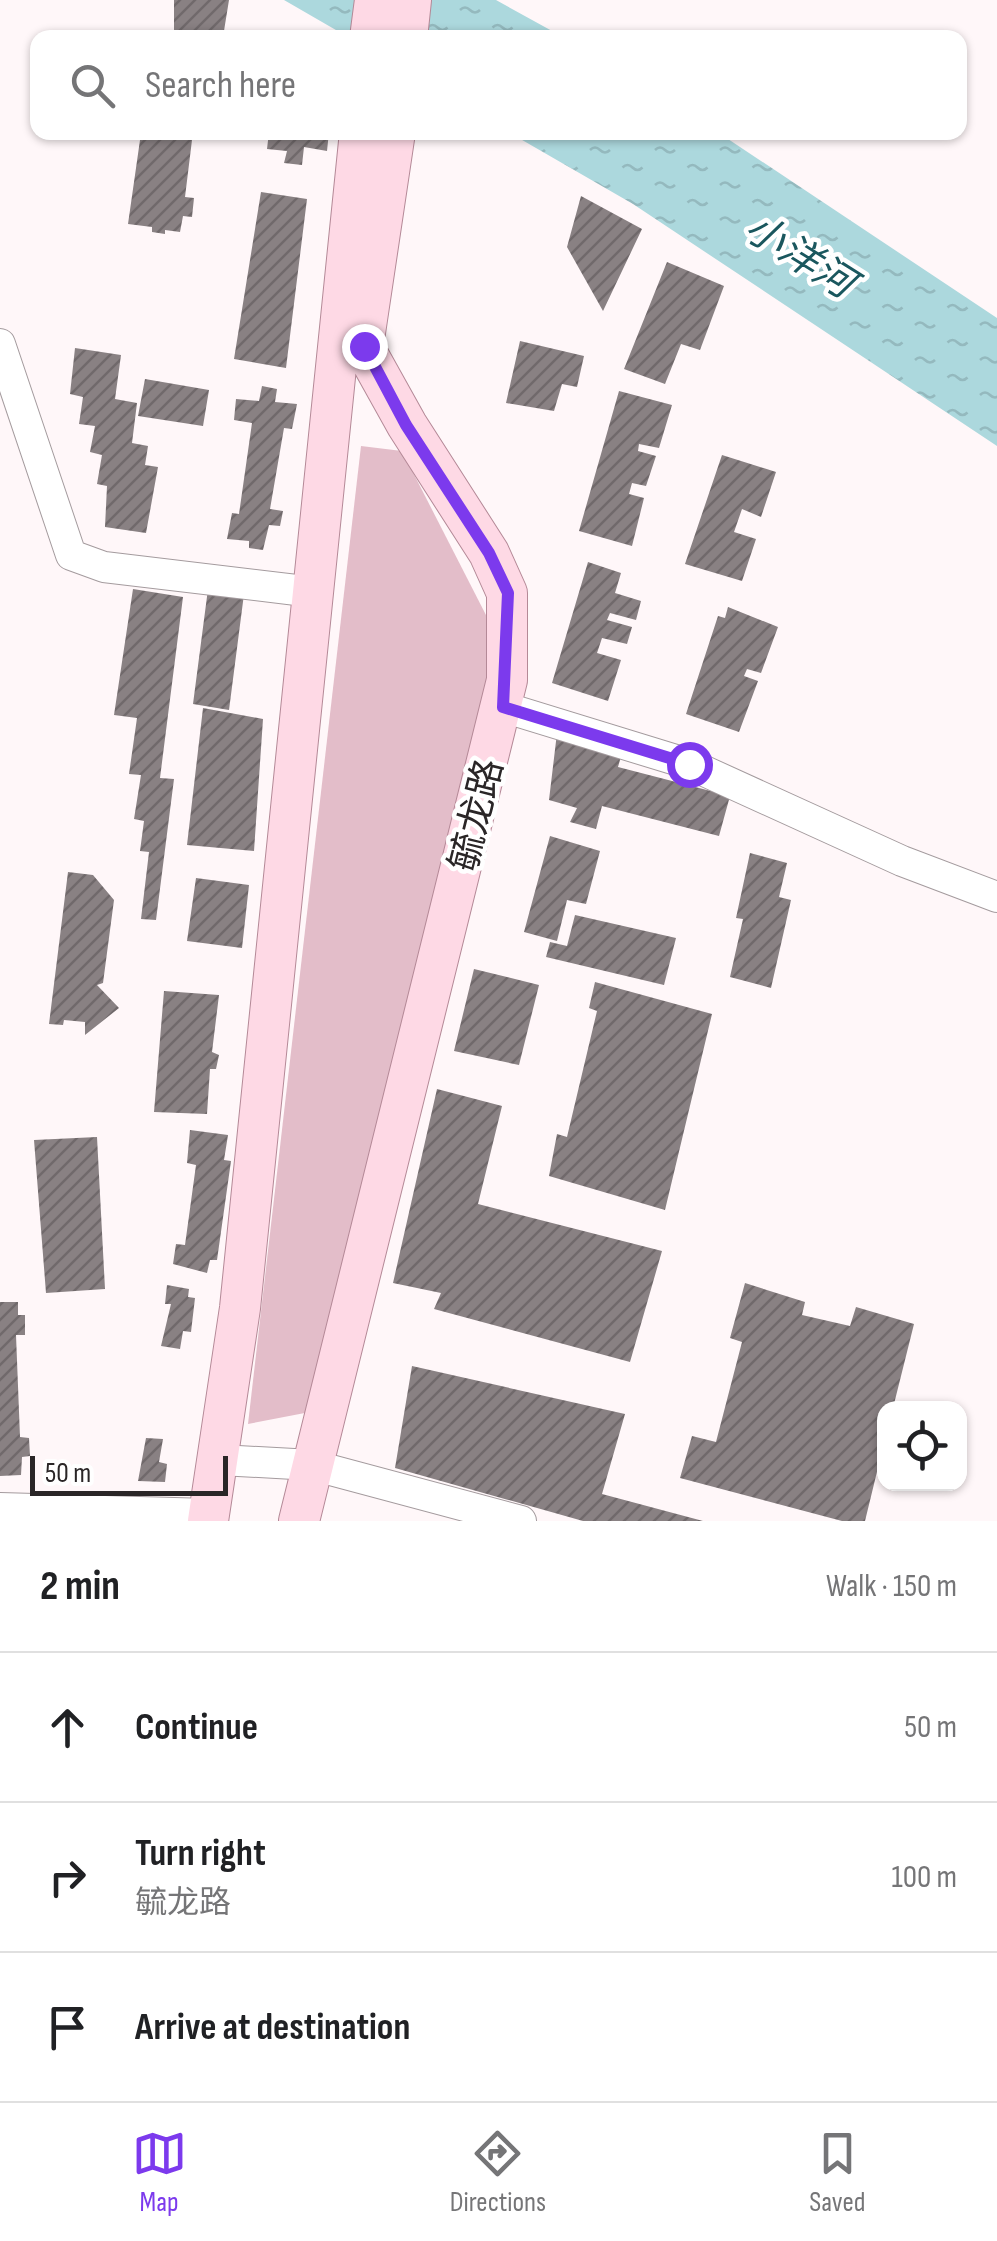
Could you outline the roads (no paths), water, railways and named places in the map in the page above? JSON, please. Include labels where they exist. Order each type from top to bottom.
[{"type":"main road","points":[[371,30],[374,0]]},
{"type":"main road","points":[[408,30],[411,0]]},
{"type":"main road","points":[[209,1518],[220,1460],[276,974],[359,140]]},
{"type":"main road","name":"毓龙路","points":[[299,1521],[503,707],[508,593],[489,553],[406,425],[364,346],[394,140]]},
{"type":"street","points":[[0,344],[71,554],[104,567],[312,592]]},
{"type":"street","points":[[503,707],[689,764],[902,861],[997,897]]},
{"type":"street","points":[[220,1460],[312,1465],[521,1521]]},
{"type":"street","points":[[0,1508],[209,1518]]},
{"type":"water","points":[[284,0],[496,0],[550,30],[336,30]]},
{"type":"water","name":"小洋河","points":[[522,140],[730,140],[997,318],[997,446],[633,204]]}]
